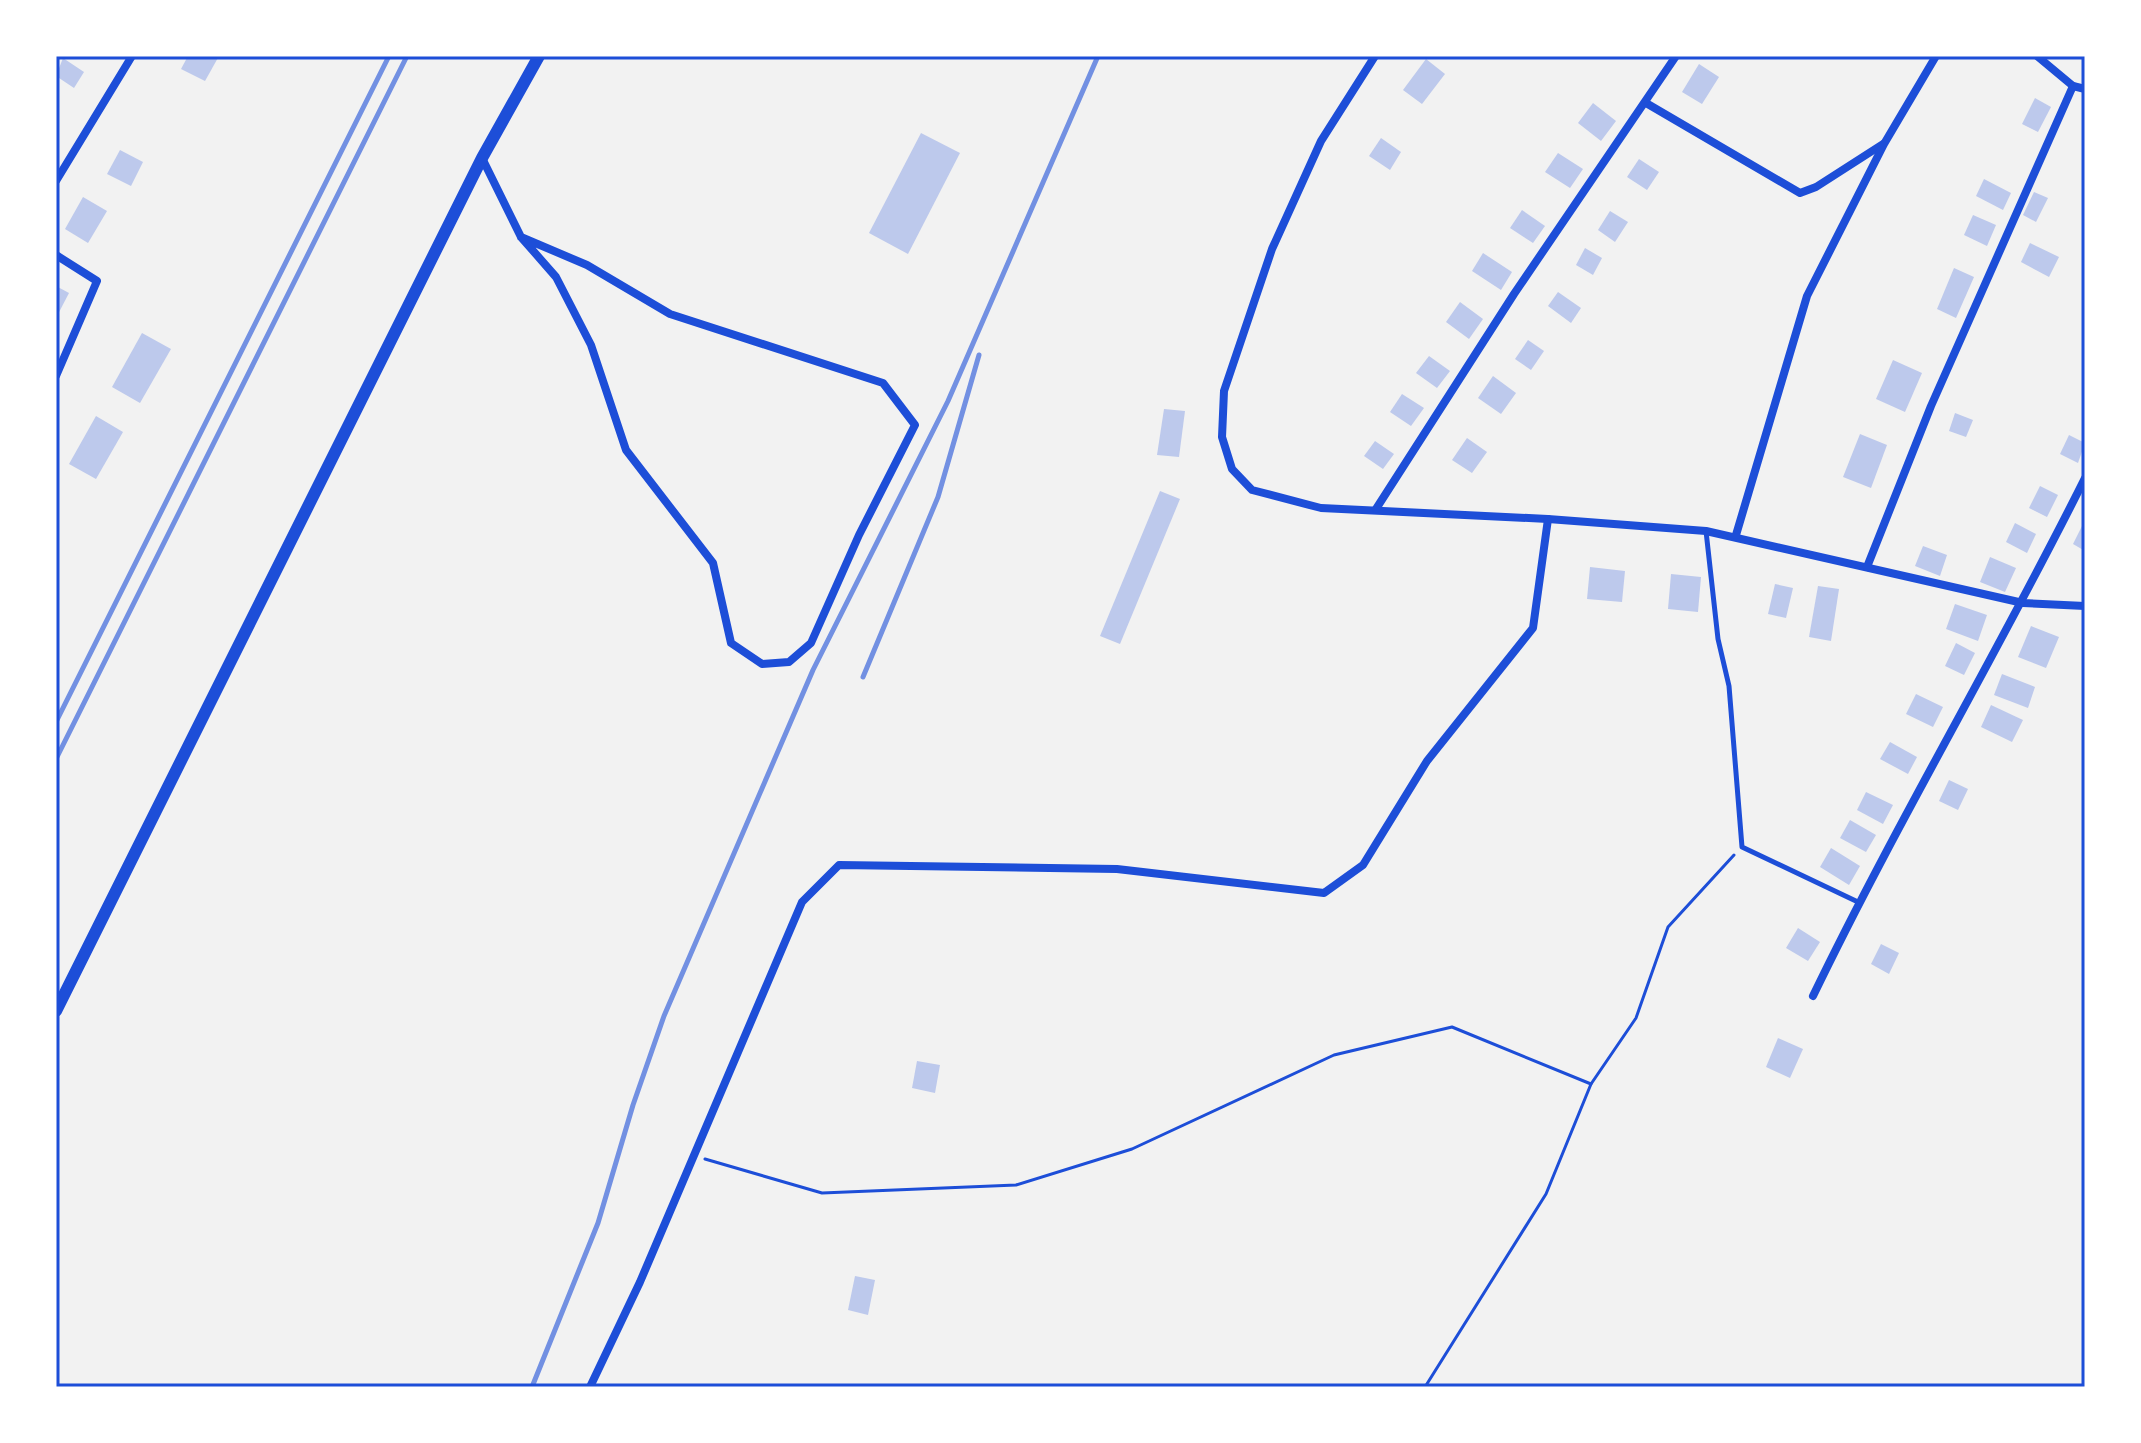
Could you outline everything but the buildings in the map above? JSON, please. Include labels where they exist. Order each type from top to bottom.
[{"type":"street","points":[[56,181],[132,56]]},
{"type":"street","points":[[56,1011],[482,158],[539,56]]},
{"type":"street","points":[[1375,56],[1321,141],[1272,249],[1224,391],[1222,437],[1232,469],[1252,490],[1321,508],[1548,519],[1736,535],[2023,603],[2085,606]]},
{"type":"street","points":[[1376,509],[1514,294],[1676,56]]},
{"type":"street","points":[[1736,535],[1807,296],[1884,144],[1936,56]]},
{"type":"street","points":[[2037,56],[2073,86],[2085,89]]},
{"type":"street","points":[[1867,567],[1931,406],[2073,86]]},
{"type":"street","points":[[1646,103],[1800,193],[1816,187],[1884,144]]},
{"type":"street","points":[[482,158],[521,237],[556,277],[591,345],[626,450],[713,563],[731,643],[762,664],[789,662],[811,643],[859,535],[915,425],[883,383],[670,314],[587,265],[521,237]]},
{"type":"street","points":[[56,255],[97,281],[56,376]]},
{"type":"street","points":[[1813,996],[1858,902],[2023,603],[2085,478]]},
{"type":"street","points":[[590,1387],[694,1156],[802,902],[839,865],[1117,869],[1324,893],[1363,865],[1427,761],[1533,628],[1548,519]]},
{"type":"lane","points":[[1706,531],[1718,639],[1729,686],[1742,847],[1858,902]]},
{"type":"path","points":[[1425,1387],[1546,1194],[1591,1084],[1636,1018],[1668,927],[1742,847]]},
{"type":"path","points":[[694,1156],[822,1193],[1016,1185],[1132,1149],[1334,1055],[1452,1027],[1591,1084]]},
{"type":"railway","points":[[56,722],[389,56]]},
{"type":"railway","points":[[56,759],[407,56]]},
{"type":"railway","points":[[532,1387],[598,1223],[633,1105],[664,1016],[813,670],[948,401],[1098,56]]},
{"type":"railway","points":[[863,677],[938,497],[979,355]]}]
